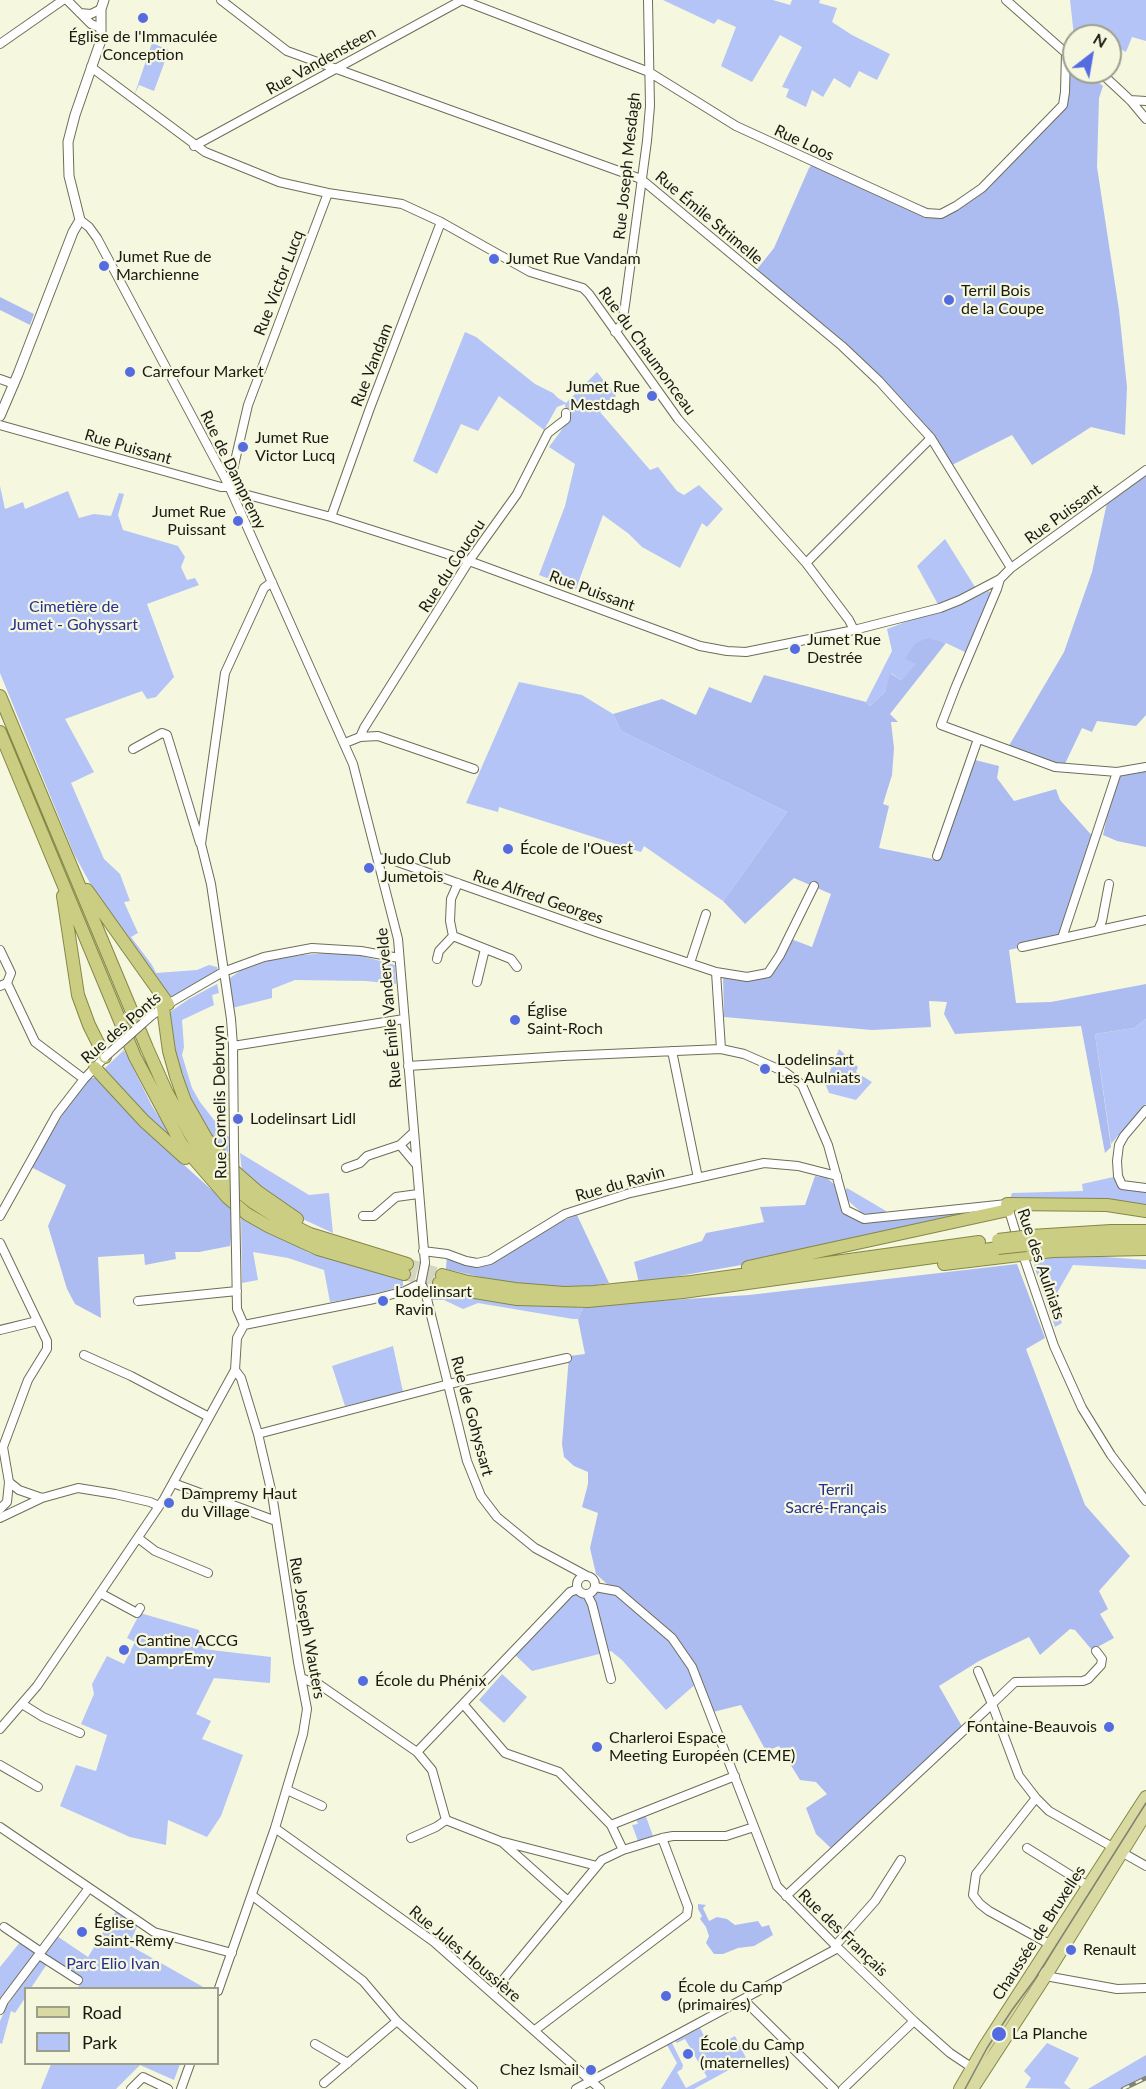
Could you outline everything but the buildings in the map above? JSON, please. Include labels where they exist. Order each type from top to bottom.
[{"type":"highway","points":[[0,696],[167,1093],[193,1139],[220,1173],[254,1203],[310,1234],[363,1250],[405,1269],[318,1249],[291,1238],[247,1214],[144,1121],[95,1068]]},
{"type":"highway","points":[[0,732],[135,1057],[182,1145],[210,1179]]},
{"type":"highway","points":[[65,853],[96,905],[165,1006],[169,1051],[185,1101],[206,1138],[233,1170],[286,1213],[317,1231],[359,1246],[363,1250]]},
{"type":"highway","points":[[58,871],[75,964],[78,995],[89,1025],[105,1057]]},
{"type":"highway","points":[[687,1287],[721,1273],[1008,1207],[1107,1205],[1146,1211]]},
{"type":"highway","points":[[441,1279],[496,1296],[544,1301],[597,1301],[998,1244],[1111,1231],[1146,1231]]},
{"type":"highway","points":[[998,1244],[1146,1240]]},
{"type":"highway","points":[[687,1287],[710,1294],[1053,1251],[1146,1249]]},
{"type":"main road","name":"Chaussée de Bruxelles","points":[[1138,1826],[1146,1797]]},
{"type":"main road","name":"Chaussée de Bruxelles","points":[[960,2089],[976,2071],[1117,1850],[1146,1813]]},
{"type":"main road","name":"Chaussée de Bruxelles","points":[[1041,1972],[1051,1945],[1093,1889]]},
{"type":"main road","name":"Chaussée de Bruxelles","points":[[972,2089],[976,2071]]},
{"type":"street","points":[[0,44],[65,0],[91,24],[101,28]]},
{"type":"street","name":"Rue Émile Strimelle","points":[[220,0],[287,51],[640,179],[842,346],[879,381],[931,438],[1011,568]]},
{"type":"street","name":"Rue Vandensteen","points":[[194,146],[462,0]]},
{"type":"street","name":"Rue Loos","points":[[462,0],[649,72],[736,126],[926,213],[940,214],[982,188],[1063,105],[1065,84]]},
{"type":"street","name":"Rue Joseph Mesdagh","points":[[615,332],[622,324],[625,305],[650,106],[648,0]]},
{"type":"street","points":[[1006,0],[1062,49]]},
{"type":"street","points":[[78,12],[91,14],[103,5]]},
{"type":"street","points":[[0,416],[71,235],[80,220],[71,188],[68,150],[72,124],[100,42],[103,5]]},
{"type":"street","name":"Rue du Chaumonceau","points":[[91,67],[205,152],[279,182],[328,193],[402,204],[441,222],[530,272],[583,288],[678,419],[806,563],[854,630]]},
{"type":"street","points":[[1113,84],[1146,119]]},
{"type":"street","points":[[1130,100],[1146,101]]},
{"type":"street","name":"Rue Victor Lucq","points":[[229,487],[248,405],[328,193]]},
{"type":"street","name":"Rue de Dampremy","points":[[80,220],[97,238],[229,487],[345,743]]},
{"type":"street","name":"Rue Vandam","points":[[331,517],[441,222]]},
{"type":"street","points":[[0,379],[14,384]]},
{"type":"street","name":"Rue du Coucou","points":[[360,737],[469,561],[517,494],[548,433],[566,419],[566,413]]},
{"type":"street","name":"Rue Puissant","points":[[0,425],[331,517],[469,561],[700,646],[746,652],[854,630],[940,608],[960,600],[1000,579],[1011,568],[1146,470]]},
{"type":"street","points":[[806,563],[931,438]]},
{"type":"street","points":[[1000,579],[941,725],[1054,767],[1117,772],[1146,767]]},
{"type":"street","name":"Rue Cornelis Debruyn","points":[[201,844],[225,673],[264,588],[272,582]]},
{"type":"street","name":"Rue Cornelis Debruyn","points":[[133,749],[162,734],[167,735],[211,884],[231,1019],[237,1309],[244,1325]]},
{"type":"street","points":[[345,743],[360,737],[378,736],[474,769]]},
{"type":"street","points":[[937,856],[978,739]]},
{"type":"street","name":"Rue Émile Vandervelde","points":[[345,743],[396,928],[425,1263],[420,1286]]},
{"type":"street","points":[[1062,938],[1117,772]]},
{"type":"street","name":"Rue Alfred Georges","points":[[378,858],[385,857],[716,972],[747,977],[768,972],[780,955],[814,886]]},
{"type":"street","points":[[453,936],[450,921],[451,899],[458,883]]},
{"type":"street","points":[[1098,930],[1109,884]]},
{"type":"street","points":[[690,963],[706,914]]},
{"type":"street","points":[[1022,947],[1146,920]]},
{"type":"street","points":[[453,936],[511,959],[517,967]]},
{"type":"street","points":[[436,959],[453,936]]},
{"type":"street","name":"Rue des Ponts","points":[[0,1216],[4,1204],[57,1114],[84,1079],[105,1057],[165,1006],[223,972],[264,957],[312,948],[361,951],[399,958]]},
{"type":"street","points":[[477,982],[485,949]]},
{"type":"street","points":[[0,950],[11,973],[3,985],[35,1042],[84,1079]]},
{"type":"street","points":[[408,1066],[721,1049],[716,972]]},
{"type":"street","points":[[233,1046],[404,1019]]},
{"type":"street","name":"Rue des Aulniats","points":[[721,1049],[744,1054],[795,1078],[807,1093],[828,1145],[846,1210],[864,1219],[1008,1207],[1054,1346],[1082,1408],[1111,1455],[1146,1501]]},
{"type":"street","points":[[672,1051],[698,1178]]},
{"type":"street","points":[[1146,1110],[1119,1144],[1117,1161],[1118,1176],[1122,1185],[1146,1188]]},
{"type":"street","points":[[346,1168],[360,1163],[367,1156],[400,1145],[413,1133]]},
{"type":"street","points":[[400,1145],[415,1163]]},
{"type":"street","name":"Rue du Ravin","points":[[423,1251],[447,1254],[477,1263],[490,1260],[565,1214],[630,1193],[764,1163],[798,1166],[837,1176]]},
{"type":"street","points":[[363,1216],[374,1216],[396,1197],[418,1194]]},
{"type":"street","points":[[0,1243],[47,1341],[47,1349],[28,1380],[3,1447],[9,1482],[7,1502],[0,1509]]},
{"type":"street","points":[[0,1729],[42,1678],[173,1483],[235,1370],[237,1338],[244,1325],[365,1301],[420,1286]]},
{"type":"street","name":"Rue de Gohyssart","points":[[420,1286],[449,1384],[467,1461],[481,1496],[492,1512],[511,1531],[535,1548],[592,1578],[595,1587]]},
{"type":"street","points":[[138,1301],[237,1291]]},
{"type":"street","points":[[0,1330],[37,1321]]},
{"type":"street","points":[[84,1355],[131,1376],[209,1417]]},
{"type":"street","points":[[258,1434],[449,1384],[567,1358]]},
{"type":"street","name":"Rue Joseph Wauters","points":[[219,1988],[253,1896],[287,1790],[303,1734],[307,1708],[272,1494],[258,1434],[240,1378],[235,1370]]},
{"type":"street","points":[[9,1482],[19,1490],[42,1498]]},
{"type":"street","points":[[173,1483],[276,1521]]},
{"type":"street","points":[[0,1518],[42,1498],[78,1488],[115,1494],[159,1506]]},
{"type":"street","points":[[138,1538],[155,1551],[208,1573]]},
{"type":"street","points":[[587,1576],[581,1578],[578,1583],[578,1588],[582,1593],[592,1592],[595,1587],[617,1591],[672,1638],[692,1667],[735,1776],[611,1825]]},
{"type":"street","points":[[417,1752],[570,1592],[578,1588]]},
{"type":"street","points":[[100,1593],[137,1613],[140,1608]]},
{"type":"street","points":[[587,1594],[592,1604],[611,1679]]},
{"type":"street","points":[[786,1896],[1015,1682],[1083,1681],[1088,1679],[1101,1665],[1102,1659],[1096,1651]]},
{"type":"street","points":[[978,1671],[1019,1776],[1036,1798],[1049,1811],[1146,1866]]},
{"type":"street","points":[[301,1678],[320,1685],[417,1752],[432,1770],[446,1820]]},
{"type":"street","points":[[22,1704],[43,1717],[80,1733]]},
{"type":"street","points":[[464,1705],[505,1753],[559,1772],[611,1825],[623,1850]]},
{"type":"street","points":[[0,1765],[38,1786]]},
{"type":"street","name":"Rue des Français","points":[[735,1776],[777,1886],[914,2021],[950,2053],[976,2071]]},
{"type":"street","points":[[287,1790],[322,1806]]},
{"type":"street","points":[[1036,1798],[976,1874],[973,1895],[980,1904],[1051,1945]]},
{"type":"street","points":[[411,1838],[446,1820]]},
{"type":"street","points":[[446,1820],[502,1842],[597,1866]]},
{"type":"street","points":[[0,1827],[154,1932],[232,1953]]},
{"type":"street","points":[[492,1993],[602,1860],[623,1850],[662,1838],[726,1836],[754,1827]]},
{"type":"street","name":"Rue Jules Houssière","points":[[275,1828],[434,1942],[600,2089]]},
{"type":"street","points":[[535,2030],[687,1914],[688,1907],[662,1838]]},
{"type":"street","points":[[502,1842],[568,1901]]},
{"type":"street","points":[[1027,1848],[1093,1889]]},
{"type":"street","points":[[576,2089],[744,2000],[837,1947],[875,1901],[901,1860]]},
{"type":"street","points":[[0,2010],[4,2001],[89,1888]]},
{"type":"street","points":[[253,1896],[363,1981],[398,2021],[473,2089]]},
{"type":"street","points":[[4,1927],[78,1980]]},
{"type":"street","points":[[1041,1972],[1117,1989],[1146,1988]]},
{"type":"street","points":[[744,2000],[834,2089]]},
{"type":"street","points":[[324,2083],[398,2021]]},
{"type":"street","points":[[843,2089],[914,2021]]},
{"type":"street","points":[[315,2044],[348,2063]]},
{"type":"street","points":[[180,2089],[190,2065]]},
{"type":"street","points":[[131,2089],[142,2077],[168,2089]]},
{"type":"green space","points":[[663,0],[773,0],[790,5],[792,0],[820,0],[819,3],[837,8],[832,22],[890,54],[877,80],[859,71],[850,88],[834,78],[823,97],[812,90],[806,107],[786,97],[789,89],[782,87],[802,47],[780,35],[752,82],[721,66],[736,27],[718,19],[714,24]]},
{"type":"green space","points":[[1070,0],[1146,0],[1146,41],[1132,37],[1126,52],[1122,50],[1122,24],[1073,24]]},
{"type":"green space","points":[[152,43],[169,50],[154,91],[139,85],[134,96]]},
{"type":"green space","points":[[1065,84],[1101,84],[1103,86],[1099,98],[1097,167],[1119,310],[1127,387],[1125,435],[1091,427],[1032,465],[1012,435],[950,466],[847,350],[754,273],[774,248],[809,168],[814,163],[941,213],[956,206],[1016,154],[1062,105]]},
{"type":"green space","points":[[0,297],[34,314],[30,325],[0,310]]},
{"type":"green space","points":[[465,332],[476,337],[535,384],[566,403],[597,372],[616,396],[600,412],[650,470],[658,467],[677,491],[684,495],[699,485],[723,509],[707,527],[702,523],[680,568],[642,547],[629,534],[603,515],[576,589],[539,575],[565,506],[575,464],[549,447],[571,417],[566,413],[565,404],[557,407],[544,430],[499,396],[478,431],[461,424],[437,474],[413,461]]},
{"type":"green space","points":[[1146,475],[1146,715],[1136,726],[1097,721],[1092,732],[1082,728],[1063,768],[1007,749],[1064,652],[1092,572],[1108,498]]},
{"type":"green space","name":"Cimetière de Jumet - Gohyssart","points":[[0,486],[5,509],[23,502],[25,509],[68,491],[79,518],[94,514],[111,516],[119,493],[124,494],[118,515],[123,530],[178,546],[185,557],[181,567],[187,580],[195,578],[199,585],[147,604],[174,677],[156,697],[147,699],[142,691],[65,719],[94,772],[71,783],[104,859],[120,874],[130,901],[124,902],[138,933],[131,937],[156,973],[197,970],[209,965],[217,967],[218,971],[169,998],[91,885],[74,854],[0,673]]},
{"type":"green space","points":[[945,539],[975,587],[940,608],[917,566]]},
{"type":"green space","points":[[989,591],[991,594],[969,654],[927,637],[906,659],[917,664],[901,680],[891,673],[885,692],[870,706],[866,702],[892,651],[887,629],[921,616],[947,610]]},
{"type":"green space","points":[[928,637],[946,643],[890,714],[898,722],[891,722],[894,748],[892,775],[883,804],[889,806],[879,848],[933,859],[937,856],[971,759],[999,766],[997,778],[1014,801],[1056,789],[1060,800],[1095,839],[1062,938],[1009,950],[1016,1003],[1051,1002],[1146,984],[1146,1019],[1134,1028],[1095,1034],[1111,1147],[1105,1153],[1081,1026],[955,1034],[944,1014],[947,1002],[929,1001],[931,1027],[872,1030],[724,1017],[723,975],[768,973],[791,939],[812,947],[831,894],[794,878],[745,924],[723,901],[787,812],[621,731],[613,714],[662,699],[696,715],[709,687],[751,703],[764,675],[866,702],[870,706],[885,692],[890,673],[901,680],[916,664],[905,659],[915,644]]},
{"type":"green space","points":[[519,682],[582,695],[613,714],[621,731],[787,812],[723,901],[644,846],[641,852],[499,807],[498,812],[466,803]]},
{"type":"green space","points":[[1146,771],[1146,847],[1117,841],[1103,835],[1116,776]]},
{"type":"green space","points":[[327,953],[358,955],[395,965],[396,984],[366,981],[295,980],[272,989],[272,998],[232,1008],[230,978],[240,971],[279,957]]},
{"type":"green space","points":[[217,984],[219,993],[212,995],[214,1005],[182,1020],[184,1047],[182,1055],[192,1088],[200,1102],[229,1137],[228,1160],[191,1108],[175,1061],[167,1014]]},
{"type":"green space","points":[[1146,1019],[1146,1104],[1111,1144],[1095,1034],[1134,1028]]},
{"type":"green space","points":[[839,1049],[858,1067],[856,1072],[872,1082],[856,1100],[829,1093],[825,1083]]},
{"type":"green space","points":[[124,1050],[152,1106],[172,1137],[176,1149],[104,1069]]},
{"type":"green space","points":[[88,1078],[97,1078],[143,1128],[234,1210],[230,1246],[199,1252],[175,1252],[176,1259],[145,1265],[144,1254],[98,1257],[101,1318],[75,1304],[67,1289],[48,1226],[66,1185],[31,1167],[69,1104]]},
{"type":"green space","points":[[240,1153],[309,1195],[329,1193],[333,1233],[296,1216],[242,1173]]},
{"type":"green space","points":[[815,1176],[827,1178],[835,1185],[841,1207],[879,1221],[973,1212],[976,1214],[854,1238],[764,1261],[639,1283],[634,1262],[702,1241],[706,1233],[764,1222],[760,1207],[805,1205]]},
{"type":"green space","points":[[1118,1176],[1122,1185],[1146,1188],[1146,1207],[1102,1199],[1010,1199],[1012,1193],[1083,1191],[1082,1184]]},
{"type":"green space","points":[[847,1188],[886,1211],[885,1214],[880,1216],[862,1213],[844,1197]]},
{"type":"green space","points":[[241,1214],[309,1253],[403,1279],[403,1286],[362,1297],[330,1302],[324,1270],[288,1258],[253,1252],[258,1280],[242,1283]]},
{"type":"green space","points":[[577,1215],[609,1283],[578,1288],[506,1283],[446,1269],[447,1254],[483,1260],[506,1255],[539,1231]]},
{"type":"green space","points":[[1065,1254],[1146,1260],[1146,1269],[1073,1265],[1053,1300],[1062,1323],[1055,1327],[1034,1266],[1036,1262]]},
{"type":"green space","name":"Terril Sacré-Français","points":[[1017,1264],[1045,1338],[1026,1349],[1085,1505],[1130,1556],[1099,1591],[1108,1609],[1100,1614],[1114,1638],[1092,1650],[1075,1630],[1070,1629],[1040,1655],[1029,1637],[979,1661],[939,1686],[964,1730],[834,1851],[816,1834],[806,1808],[827,1794],[816,1782],[800,1780],[779,1746],[766,1751],[741,1705],[713,1712],[674,1641],[622,1589],[607,1584],[596,1574],[590,1548],[598,1513],[582,1507],[588,1484],[588,1472],[574,1466],[564,1457],[562,1444],[569,1356],[585,1354],[578,1319],[583,1308],[609,1304],[749,1295]]},
{"type":"green space","points":[[441,1284],[485,1294],[583,1308],[578,1319],[478,1303],[463,1309],[444,1300],[429,1300]]},
{"type":"green space","points":[[393,1346],[403,1392],[345,1406],[332,1366]]},
{"type":"green space","points":[[600,1586],[608,1587],[660,1622],[698,1682],[666,1710],[622,1660],[611,1651],[532,1671],[513,1653],[573,1592],[588,1595]]},
{"type":"green space","points":[[140,1613],[199,1630],[203,1649],[271,1657],[270,1683],[214,1678],[196,1714],[211,1721],[202,1739],[243,1755],[221,1816],[207,1837],[168,1820],[166,1845],[130,1837],[60,1806],[76,1765],[96,1771],[107,1735],[81,1724],[94,1694],[92,1684],[107,1656],[124,1664],[135,1642],[127,1638]]},
{"type":"green space","points":[[502,1674],[527,1697],[504,1723],[479,1700]]},
{"type":"green space","points":[[645,1814],[653,1836],[638,1841],[632,1825],[638,1824],[636,1819]]},
{"type":"green space","points":[[698,1904],[706,1905],[703,1908],[709,1921],[717,1917],[727,1919],[735,1925],[758,1921],[762,1927],[769,1925],[773,1935],[754,1946],[714,1954],[706,1943],[709,1936],[700,1919],[702,1916]]},
{"type":"green space","name":"Parc Elio Ivan","points":[[118,1908],[139,1922],[129,1945],[203,1987],[78,1987],[80,1981],[49,1961],[32,1987],[24,1987],[24,2000],[15,2013],[11,2011],[2,2044],[0,2043],[0,2021],[7,2006],[54,1934],[88,1957]]},
{"type":"green space","points":[[21,1941],[38,1950],[0,1998],[0,1967]]},
{"type":"green space","points":[[700,2028],[711,2049],[735,2036],[747,2060],[694,2089],[661,2089],[677,2063],[667,2045],[672,2043],[683,2065],[682,2069],[677,2072],[686,2088],[707,2077],[685,2039],[677,2043],[675,2041]]},
{"type":"green space","points":[[1047,2043],[1079,2058],[1064,2083],[1071,2089],[1025,2088],[1031,2078],[1024,2071]]},
{"type":"green space","points":[[1146,2055],[1146,2077],[1124,2089],[1088,2089]]},
{"type":"green space","points":[[51,2065],[140,2065],[116,2089],[41,2089]]},
{"type":"green space","points":[[140,2065],[180,2065],[174,2080]]},
{"type":"tunnel","points":[[407,1264],[442,1275]]},
{"type":"tunnel","points":[[404,1274],[439,1283]]},
{"type":"tram line","points":[[965,2089],[987,2048],[1035,1979],[1146,1803]]},
{"type":"railway","points":[[1123,2089],[1146,2078]]},
{"type":"place","name":"Église de l'Immaculée Conception","points":[[143,18]]},
{"type":"place","name":"Jumet Rue Vandam","points":[[494,259]]},
{"type":"place","name":"Jumet Rue de Marchienne","points":[[104,266]]},
{"type":"place","name":"Terril Bois de la Coupe","points":[[949,300]]},
{"type":"place","name":"Carrefour Market","points":[[130,372]]},
{"type":"place","name":"Jumet Rue Mestdagh","points":[[652,396]]},
{"type":"place","name":"Jumet Rue Victor Lucq","points":[[243,447]]},
{"type":"place","name":"Jumet Rue Puissant","points":[[238,521]]},
{"type":"place","name":"Jumet Rue Destrée","points":[[795,649]]},
{"type":"place","name":"École de l'Ouest","points":[[508,849]]},
{"type":"place","name":"Judo Club Jumetois","points":[[369,868]]},
{"type":"place","name":"Église Saint-Roch","points":[[515,1020]]},
{"type":"place","name":"Lodelinsart Les Aulniats","points":[[765,1069]]},
{"type":"place","name":"Lodelinsart Lidl","points":[[238,1119]]},
{"type":"place","name":"Lodelinsart Ravin","points":[[383,1301]]},
{"type":"place","name":"Dampremy Haut du Village","points":[[169,1503]]},
{"type":"place","name":"Cantine ACCG DamprEmy","points":[[124,1650]]},
{"type":"place","name":"École du Phénix","points":[[363,1681]]},
{"type":"place","name":"Fontaine-Beauvois","points":[[1109,1727]]},
{"type":"place","name":"Charleroi Espace Meeting Européen (CEME)","points":[[597,1747]]},
{"type":"place","name":"Église Saint-Remy","points":[[82,1932]]},
{"type":"place","name":"Renault","points":[[1071,1950]]},
{"type":"place","name":"École du Camp (primaires)","points":[[666,1996]]},
{"type":"place","name":"La Planche","points":[[999,2034]]},
{"type":"place","name":"École du Camp (maternelles)","points":[[688,2054]]},
{"type":"place","name":"Chez Ismail","points":[[591,2070]]}]
